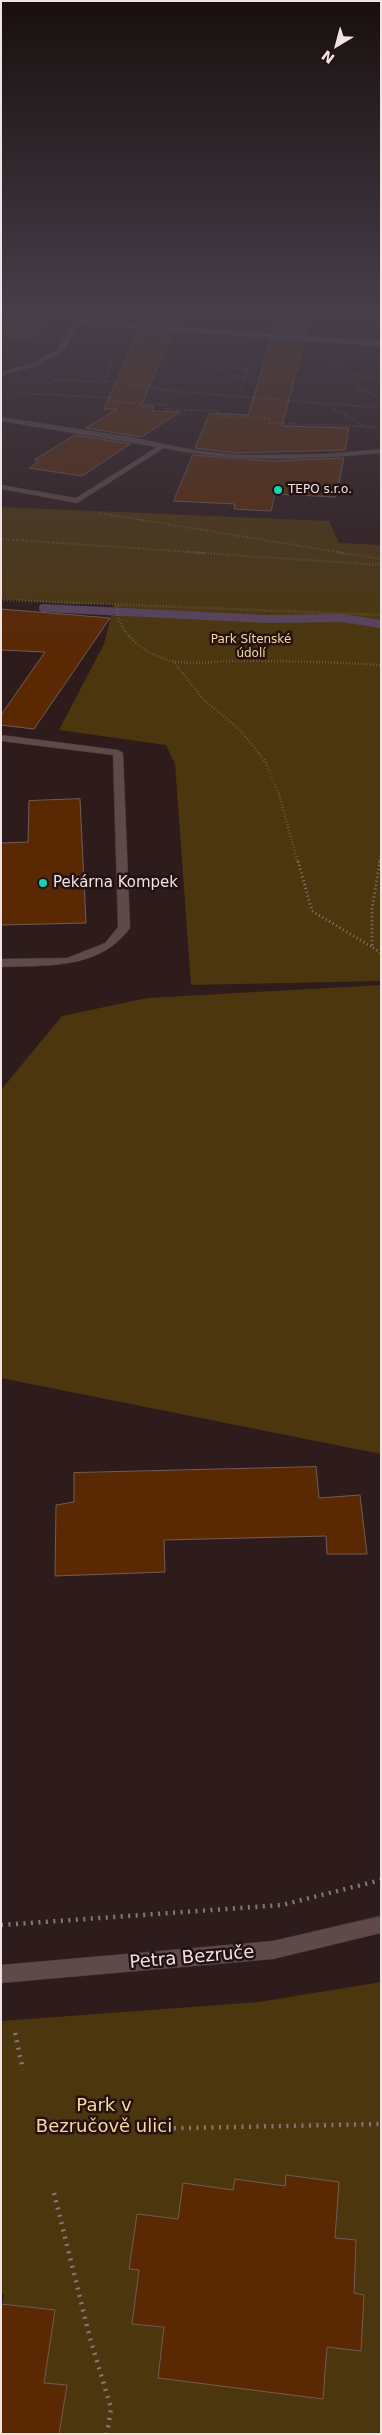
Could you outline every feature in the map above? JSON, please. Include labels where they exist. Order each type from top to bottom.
[{"type":"street","points":[[41,426],[237,456],[349,454],[381,451]]},
{"type":"street","points":[[1,487],[77,501],[163,446]]},
{"type":"street","points":[[349,454],[374,460]]},
{"type":"street","points":[[1,738],[118,753],[124,928],[109,946],[69,961],[1,963]]},
{"type":"street","name":"Petra Bezruče","points":[[1,1974],[272,1950],[381,1924]]},
{"type":"path","points":[[353,426],[379,427]]},
{"type":"path","points":[[95,512],[381,559]]},
{"type":"path","points":[[1,540],[381,565]]},
{"type":"path","points":[[1,600],[117,606],[321,611],[381,615]]},
{"type":"path","points":[[117,606],[117,616],[126,636],[156,656],[173,661],[312,661],[381,665]]},
{"type":"path","points":[[173,661],[203,699],[240,730],[265,761],[278,791],[312,912],[381,953]]},
{"type":"path","points":[[372,947],[372,909],[381,852]]},
{"type":"path","points":[[1,1925],[282,1905],[381,1880]]},
{"type":"path","points":[[14,2033],[23,2070]]},
{"type":"path","points":[[39,2131],[381,2124]]},
{"type":"path","points":[[54,2193],[90,2338],[111,2408],[107,2434]]},
{"type":"green space","name":"Park Sítenské údolí","points":[[1,507],[329,521],[339,543],[381,545],[381,981],[191,985],[175,764],[166,745],[59,730],[104,644],[114,604],[69,604],[1,599]]},
{"type":"green space","points":[[381,985],[381,1454],[1,1378],[1,1090],[62,1016],[147,998]]},
{"type":"green space","name":"Park v Bezručově ulici","points":[[381,1982],[381,2434],[59,2434],[67,2385],[44,2383],[55,2310],[3,2304],[4,2294],[1,2293],[1,2021],[259,2002]],"holes":[[[286,2175],[339,2182],[335,2238],[356,2241],[354,2293],[364,2295],[361,2351],[327,2347],[215,2385],[159,2378],[164,2327],[132,2324],[139,2270],[129,2268],[137,2214],[178,2219],[183,2184],[233,2190],[235,2179],[285,2186]]]},
{"type":"building","points":[[90,426],[159,426],[141,437],[86,428]]},
{"type":"building","points":[[205,426],[349,428],[345,450],[237,453],[195,448]]},
{"type":"building","points":[[75,435],[130,444],[82,476],[29,468],[39,461],[35,460]]},
{"type":"building","points":[[193,455],[272,461],[344,458],[336,497],[275,494],[271,511],[234,509],[235,504],[174,501]]},
{"type":"building","points":[[1,609],[110,618],[34,729],[1,725],[1,715],[45,652],[1,650]]},
{"type":"building","name":"Pekárna Kompek","points":[[80,799],[86,923],[1,925],[1,843],[28,842],[29,801]]},
{"type":"building","points":[[316,1467],[319,1498],[360,1495],[367,1554],[327,1554],[326,1536],[164,1540],[165,1572],[55,1576],[56,1505],[74,1502],[74,1473]]},
{"type":"building","points":[[286,2175],[339,2182],[335,2238],[356,2240],[354,2293],[364,2295],[361,2351],[327,2347],[323,2399],[158,2378],[164,2327],[132,2324],[139,2270],[129,2269],[137,2214],[178,2219],[183,2183],[233,2190],[235,2179],[285,2186]]},
{"type":"building","points":[[1,2304],[55,2310],[44,2383],[67,2385],[59,2434],[1,2434]]},
{"type":"waterway","points":[[43,608],[267,619],[342,618],[381,624]]},
{"type":"place","name":"TEPO s.r.o.","points":[[278,490]]},
{"type":"place","name":"Pekárna Kompek","points":[[43,883]]}]
